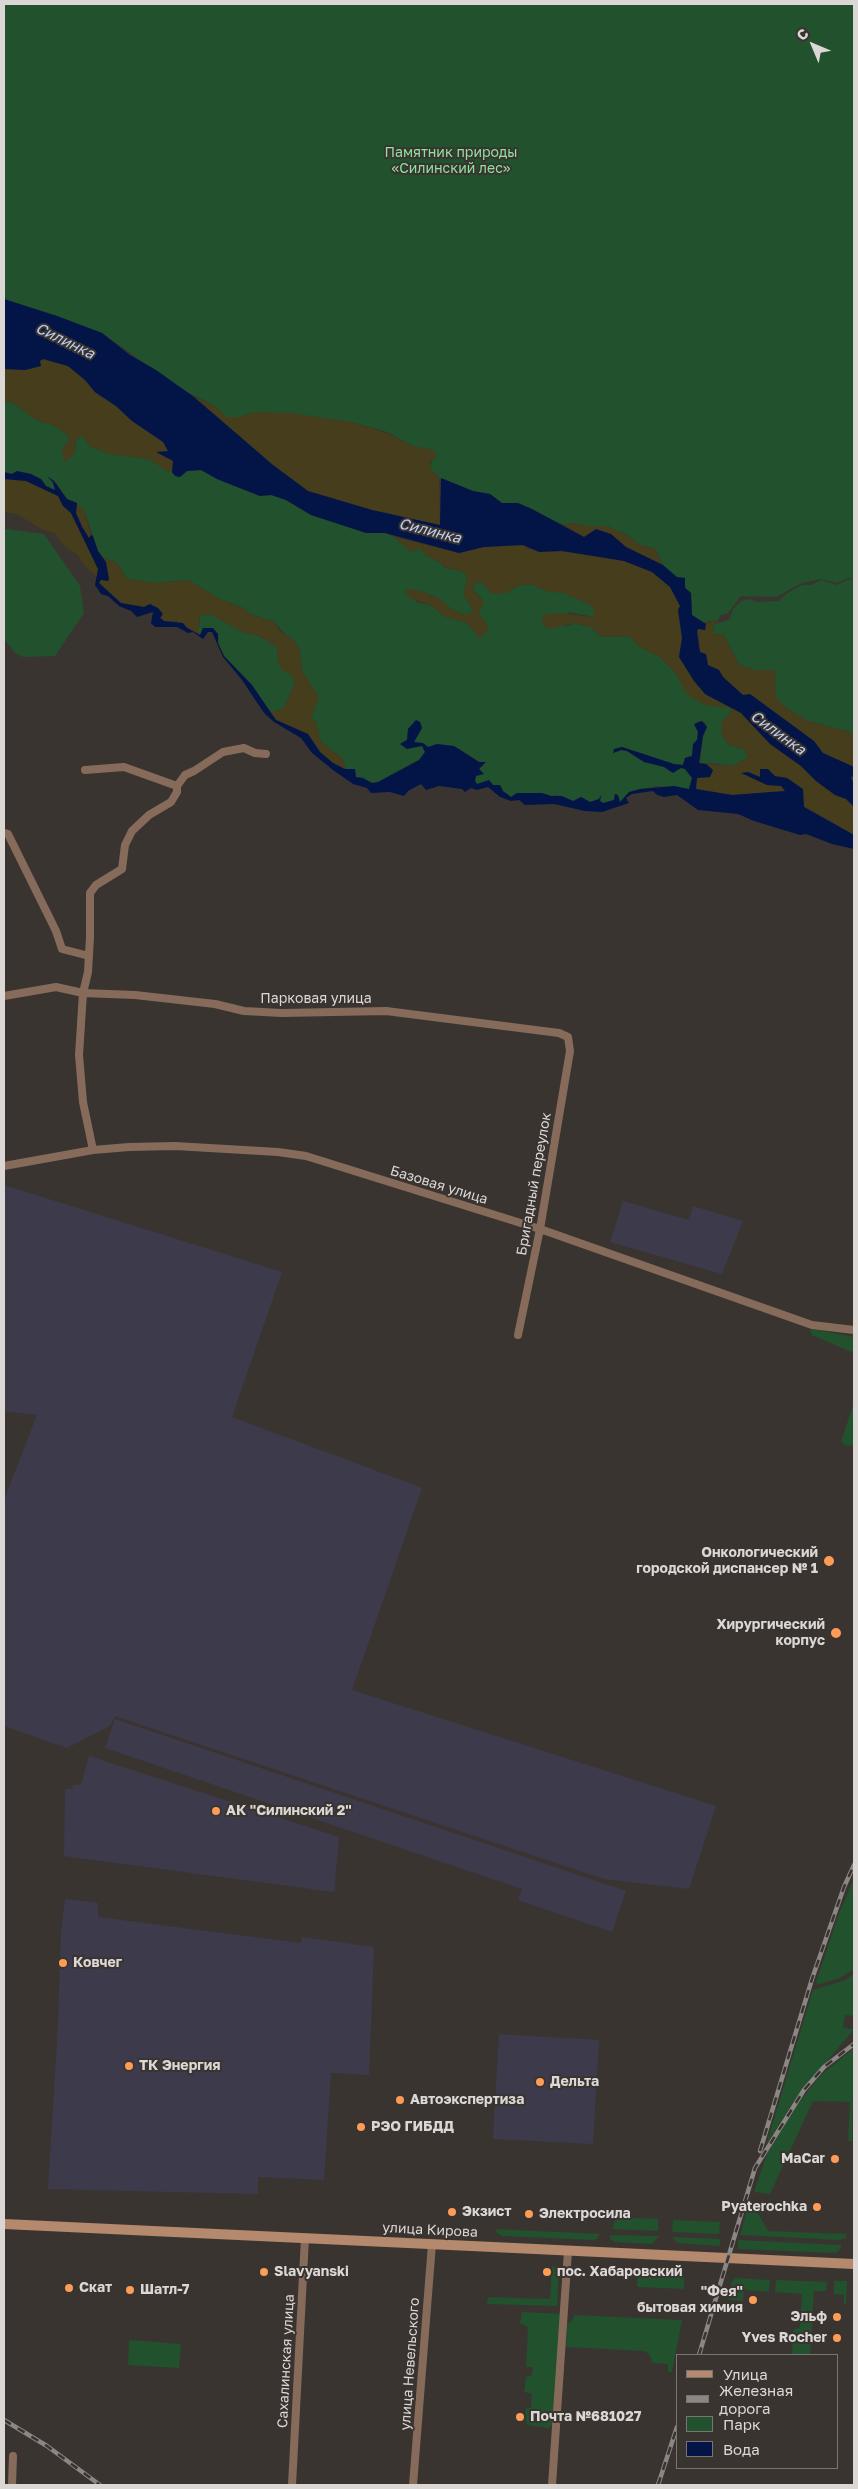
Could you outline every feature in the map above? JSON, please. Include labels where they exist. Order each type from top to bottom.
[{"type":"main road","name":"улица Кирова","points":[[4,2224],[854,2264]]},
{"type":"street","points":[[93,1150],[82,1102],[80,1076],[83,992],[89,956],[90,893],[96,885],[113,877],[122,869],[125,845],[132,831],[149,815],[171,802],[177,792],[176,786],[185,775],[194,772],[223,752],[244,748],[256,753],[266,754]]},
{"type":"street","points":[[85,770],[124,767],[176,786]]},
{"type":"street","points":[[4,833],[8,834],[56,931],[62,950],[89,956]]},
{"type":"street","name":"Парковая улица","points":[[4,996],[56,987],[83,992],[215,1004],[244,1011],[282,1013],[404,1012],[559,1033],[568,1037]]},
{"type":"street","name":"Бригадный переулок","points":[[518,1335],[540,1229],[570,1051],[568,1037]]},
{"type":"street","name":"Базовая улица","points":[[4,1166],[93,1150],[175,1146],[278,1152],[306,1156],[540,1229],[812,1325],[854,1330]]},
{"type":"street","name":"Сахалинская улица","points":[[292,2485],[305,2238]]},
{"type":"street","name":"улица Невельского","points":[[413,2485],[432,2244]]},
{"type":"street","points":[[552,2485],[568,2251]]},
{"type":"street","points":[[12,2485],[13,2456]]},
{"type":"shaded area","points":[[4,1185],[282,1272],[232,1417],[422,1488],[352,1690],[716,1806],[689,1889],[604,1879],[115,1716],[110,1726],[67,1748],[4,1726],[4,1500],[37,1415],[4,1411]]},
{"type":"shaded area","points":[[623,1201],[689,1220],[693,1206],[743,1221],[722,1274],[610,1242]]},
{"type":"shaded area","points":[[115,1719],[626,1891],[612,1932],[518,1900],[522,1889],[105,1748]]},
{"type":"shaded area","points":[[89,1756],[339,1837],[334,1892],[64,1856],[65,1789],[72,1789],[73,1785],[81,1785]]},
{"type":"shaded area","points":[[65,1899],[98,1903],[98,1917],[301,1943],[302,1937],[374,1947],[369,2075],[331,2073],[324,2180],[258,2177],[258,2194],[48,2189],[58,2025],[61,1931]]},
{"type":"shaded area","points":[[499,2034],[599,2040],[593,2144],[493,2139]]},
{"type":"green space","name":"Памятник природы «Силинский лес»","points":[[4,4],[854,4],[854,579],[849,578],[837,583],[820,579],[802,583],[776,597],[741,596],[728,613],[721,615],[718,620],[701,623],[692,615],[691,593],[663,565],[654,548],[640,545],[627,535],[607,526],[585,526],[574,523],[564,525],[518,504],[502,503],[490,494],[473,491],[439,478],[430,468],[434,451],[412,446],[387,432],[351,422],[255,412],[240,417],[226,417],[215,406],[181,389],[102,333],[4,299]]},
{"type":"green space","points":[[4,400],[15,404],[36,420],[53,425],[68,435],[69,441],[62,448],[75,453],[76,440],[81,435],[90,446],[109,454],[149,459],[180,477],[187,471],[201,470],[217,479],[260,496],[271,495],[286,500],[311,515],[371,533],[385,533],[394,537],[411,552],[420,548],[425,555],[438,561],[446,568],[466,574],[464,595],[473,610],[467,616],[453,610],[438,598],[418,590],[416,602],[432,606],[444,616],[467,623],[479,637],[478,613],[482,599],[473,590],[475,583],[482,582],[490,592],[507,593],[517,586],[531,584],[546,591],[564,593],[589,604],[594,609],[594,617],[569,612],[565,627],[574,623],[591,627],[602,637],[629,636],[640,647],[660,657],[677,675],[688,695],[705,705],[731,707],[730,713],[722,722],[728,744],[745,750],[748,757],[733,766],[712,763],[700,764],[703,736],[707,727],[705,722],[699,721],[694,725],[698,732],[692,755],[685,758],[683,765],[674,764],[622,747],[616,753],[621,750],[627,751],[644,762],[664,766],[671,772],[681,768],[685,769],[692,778],[689,789],[658,786],[640,789],[625,796],[621,802],[618,801],[618,795],[614,795],[614,800],[603,803],[600,801],[601,795],[599,799],[590,802],[581,797],[573,801],[556,795],[551,796],[542,793],[517,793],[511,797],[503,791],[501,786],[493,785],[490,781],[477,784],[475,781],[476,775],[480,771],[480,767],[484,765],[458,748],[427,747],[423,743],[414,742],[422,728],[420,722],[416,720],[408,729],[407,740],[401,743],[422,746],[425,752],[419,760],[378,782],[372,783],[356,777],[355,770],[346,769],[342,758],[321,742],[316,723],[311,718],[318,697],[302,671],[300,650],[274,622],[250,614],[243,608],[218,598],[188,580],[155,583],[127,579],[117,563],[103,557],[98,551],[84,510],[75,502],[67,499],[56,483],[49,478],[56,489],[53,490],[17,471],[12,474],[4,472]]},
{"type":"green space","points":[[4,530],[44,534],[80,586],[84,613],[55,656],[23,657],[15,653],[4,639]]},
{"type":"green space","points":[[849,579],[854,580],[854,736],[850,732],[808,721],[788,709],[775,698],[775,671],[754,670],[739,665],[724,635],[714,634],[713,625],[730,619],[733,609],[741,601],[750,599],[757,602],[779,601],[786,594],[802,585],[811,585],[821,580],[837,585]]},
{"type":"green space","points":[[209,613],[243,632],[259,636],[277,647],[278,661],[293,677],[295,683],[284,708],[268,711],[252,685],[224,656],[218,643],[219,638],[209,628],[203,629],[200,634],[197,631],[200,616]]},
{"type":"green space","points":[[810,1330],[854,1337],[854,1353],[812,1335]]},
{"type":"green space","points":[[854,1402],[854,1442],[853,1445],[847,1446],[841,1442]]},
{"type":"green space","points":[[854,1879],[854,1969],[840,1978],[817,1985],[816,1982],[839,1913]]},
{"type":"green space","points":[[854,1973],[854,2016],[845,2015],[843,2028],[853,2029],[851,2033],[796,2098],[766,2145],[813,1990],[846,1980]]},
{"type":"green space","points":[[854,2048],[852,2141],[848,2141],[850,2102],[813,2101],[770,2194],[754,2192],[767,2154],[800,2101],[821,2075]]},
{"type":"green space","points":[[750,2199],[768,2231],[847,2234],[846,2238],[840,2240],[740,2235]]},
{"type":"green space","points":[[617,2217],[658,2219],[658,2231],[612,2229]]},
{"type":"green space","points":[[673,2220],[720,2222],[719,2234],[672,2232]]},
{"type":"green space","points":[[496,2229],[600,2234],[597,2239],[593,2240],[502,2236],[497,2233]]},
{"type":"green space","points":[[610,2235],[659,2236],[652,2244],[615,2242],[610,2239]]},
{"type":"green space","points":[[672,2237],[720,2239],[720,2246],[678,2243]]},
{"type":"green space","points":[[738,2240],[841,2245],[841,2248],[836,2253],[738,2249]]},
{"type":"green space","points":[[552,2266],[559,2269],[557,2306],[487,2304],[488,2297],[550,2299]]},
{"type":"green space","points":[[638,2274],[684,2276],[684,2289],[637,2287]]},
{"type":"green space","points":[[736,2278],[770,2280],[769,2292],[744,2290],[743,2301],[729,2300],[732,2281]]},
{"type":"green space","points":[[776,2280],[827,2282],[826,2291],[814,2291],[810,2354],[792,2354],[793,2330],[800,2327],[802,2294],[775,2292]]},
{"type":"green space","points":[[834,2281],[847,2281],[846,2304],[844,2304],[844,2295],[834,2294]]},
{"type":"green space","points":[[522,2312],[561,2314],[553,2424],[549,2428],[527,2425],[526,2408],[531,2408],[532,2394],[524,2392],[526,2377],[532,2375],[533,2367],[526,2367],[528,2327],[520,2323]]},
{"type":"green space","points":[[574,2315],[682,2320],[672,2372],[668,2372],[668,2364],[653,2363],[649,2354],[644,2351],[566,2347],[567,2324],[572,2321]]},
{"type":"green space","points":[[129,2340],[181,2344],[179,2368],[128,2365]]},
{"type":"sand","points":[[43,359],[68,366],[85,380],[95,393],[116,406],[132,421],[163,442],[168,447],[173,461],[172,472],[167,471],[149,459],[109,454],[90,446],[81,435],[76,440],[75,453],[66,462],[63,459],[62,448],[69,441],[68,435],[53,425],[36,420],[15,404],[4,400],[4,369],[25,370],[40,366],[40,361]]},
{"type":"sand","points":[[194,397],[215,406],[226,417],[240,417],[255,412],[291,413],[351,422],[387,433],[412,446],[434,450],[437,456],[430,461],[430,468],[439,478],[440,525],[372,510],[308,491],[273,465]]},
{"type":"sand","points":[[4,479],[26,481],[58,496],[63,506],[71,513],[98,569],[97,577],[84,565],[78,555],[64,546],[54,533],[41,529],[17,514],[4,512]]},
{"type":"sand","points":[[77,504],[84,510],[91,535],[89,538],[76,513]]},
{"type":"sand","points":[[574,523],[585,526],[607,526],[627,535],[640,545],[654,548],[663,565],[626,547],[611,534],[584,537],[564,525]]},
{"type":"sand","points":[[394,537],[459,553],[484,547],[523,545],[527,549],[584,553],[624,561],[652,572],[670,587],[680,606],[678,610],[682,638],[679,657],[694,681],[705,694],[741,713],[770,744],[801,766],[816,781],[835,795],[846,799],[854,807],[854,835],[804,806],[787,778],[760,777],[748,772],[767,785],[781,786],[785,791],[732,795],[696,789],[696,778],[710,777],[713,770],[706,764],[733,766],[748,757],[745,750],[728,744],[721,733],[722,722],[730,713],[731,708],[705,705],[687,695],[677,675],[660,657],[640,647],[629,636],[602,637],[591,627],[574,623],[548,629],[541,621],[544,615],[556,613],[594,617],[594,609],[589,604],[564,593],[546,591],[531,584],[517,586],[507,593],[495,594],[490,592],[482,582],[475,583],[473,590],[484,602],[478,613],[488,625],[487,632],[479,638],[467,623],[444,616],[432,606],[410,598],[405,592],[407,589],[418,590],[438,598],[453,610],[467,615],[473,610],[464,595],[466,574],[447,568],[425,555],[420,548],[411,552]]},
{"type":"sand","points":[[103,557],[117,563],[127,579],[155,583],[188,580],[218,598],[243,608],[250,614],[274,622],[280,631],[294,640],[300,650],[302,671],[319,697],[311,718],[316,722],[321,742],[342,758],[346,769],[332,762],[320,752],[308,734],[277,720],[268,711],[284,708],[295,683],[293,677],[281,669],[278,661],[277,647],[259,636],[243,632],[209,614],[200,616],[198,633],[176,621],[164,621],[150,604],[144,607],[121,603],[99,583],[106,562]]},
{"type":"sand","points":[[718,620],[719,622],[713,625],[714,634],[724,635],[739,665],[754,670],[775,670],[776,698],[788,709],[808,721],[850,732],[854,736],[854,767],[823,753],[814,741],[743,695],[723,677],[719,670],[708,665],[706,654],[700,652],[698,629],[705,624]]},
{"type":"water","name":"Силинка","points":[[4,299],[102,333],[130,355],[156,370],[194,397],[273,465],[308,491],[372,510],[440,525],[441,478],[473,491],[490,494],[502,503],[518,503],[584,537],[596,529],[611,534],[626,547],[663,565],[677,577],[685,578],[685,588],[691,593],[692,615],[706,624],[705,630],[698,629],[697,632],[700,652],[706,654],[708,665],[719,670],[723,677],[743,695],[750,694],[814,741],[823,753],[854,767],[854,776],[851,777],[854,785],[854,807],[846,799],[835,795],[816,781],[801,766],[770,744],[741,713],[705,694],[694,681],[679,657],[682,638],[678,610],[680,606],[670,587],[652,572],[624,561],[562,551],[539,552],[523,545],[484,547],[459,553],[385,533],[366,533],[311,515],[286,500],[271,495],[260,496],[217,479],[201,470],[187,471],[180,477],[175,476],[172,472],[173,461],[156,452],[168,451],[163,442],[95,392],[85,380],[68,366],[43,359],[40,361],[41,366],[25,370],[4,369]]},
{"type":"water","points":[[17,471],[31,474],[41,479],[46,486],[55,490],[53,482],[47,476],[54,481],[67,499],[77,503],[76,513],[82,527],[89,538],[91,535],[93,536],[98,551],[106,562],[109,579],[108,581],[101,580],[99,583],[121,603],[144,607],[150,604],[158,608],[163,614],[160,618],[164,621],[183,623],[187,628],[200,635],[203,628],[213,628],[218,634],[218,643],[224,656],[252,685],[276,720],[308,734],[320,752],[333,763],[345,769],[355,769],[356,777],[363,778],[372,783],[378,782],[419,760],[425,752],[422,746],[407,749],[400,744],[407,740],[408,729],[416,720],[420,722],[422,728],[414,742],[423,743],[428,747],[437,744],[454,746],[479,762],[486,762],[479,769],[484,774],[476,776],[475,781],[477,784],[489,780],[493,785],[500,785],[503,791],[511,797],[517,793],[542,793],[551,796],[562,796],[573,801],[581,797],[590,802],[599,799],[601,795],[600,801],[603,803],[614,800],[615,794],[618,795],[620,802],[629,792],[640,789],[674,786],[689,789],[692,778],[685,769],[681,768],[673,773],[664,767],[644,762],[627,751],[621,750],[613,753],[614,749],[622,747],[674,764],[683,765],[685,758],[692,756],[693,744],[697,740],[698,732],[694,724],[702,721],[707,727],[703,736],[699,763],[706,764],[713,770],[710,777],[697,778],[696,789],[732,795],[785,791],[781,786],[767,785],[741,773],[748,772],[760,777],[760,769],[768,769],[775,776],[787,778],[803,789],[804,807],[854,835],[854,849],[832,844],[806,834],[800,835],[738,814],[698,810],[677,795],[664,797],[657,795],[653,791],[632,794],[626,798],[629,803],[602,812],[585,811],[554,804],[525,805],[519,800],[511,801],[500,797],[488,787],[477,790],[471,788],[465,792],[462,789],[439,786],[426,790],[421,784],[408,791],[404,796],[390,792],[371,793],[367,788],[353,784],[333,770],[312,753],[301,738],[274,722],[264,713],[242,680],[223,657],[212,632],[208,632],[203,639],[193,632],[188,633],[177,627],[155,627],[151,623],[153,612],[137,617],[131,611],[119,606],[108,596],[101,594],[95,585],[98,569],[71,513],[63,506],[58,496],[26,481],[4,479],[4,472],[12,474]]},
{"type":"railway","points":[[760,2151],[812,1979],[844,1887],[854,1865]]},
{"type":"railway","points":[[699,2354],[755,2168],[804,2090],[824,2067],[854,2044]]},
{"type":"railway","points":[[4,2420],[47,2446],[100,2485]]},
{"type":"railway","points":[[658,2485],[676,2430]]},
{"type":"place","name":"Онкологический городской диспансер № 1","points":[[829,1561]]},
{"type":"place","name":"Хирургический корпус","points":[[836,1633]]},
{"type":"place","name":"АК \"Силинский 2\"","points":[[216,1811]]},
{"type":"place","name":"Ковчег","points":[[63,1963]]},
{"type":"place","name":"ТК Энергия","points":[[129,2066]]},
{"type":"place","name":"Дельта","points":[[540,2082]]},
{"type":"place","name":"Автоэкспертиза","points":[[400,2100]]},
{"type":"place","name":"РЭО ГИБДД","points":[[361,2127]]},
{"type":"place","name":"MaCar","points":[[835,2159]]},
{"type":"place","name":"Pyaterochka","points":[[817,2207]]},
{"type":"place","name":"Экзист","points":[[452,2212]]},
{"type":"place","name":"Электросила","points":[[529,2214]]},
{"type":"place","name":"Slavyanski","points":[[264,2272]]},
{"type":"place","name":"пос. Хабаровский","points":[[547,2272]]},
{"type":"place","name":"Скат","points":[[69,2288]]},
{"type":"place","name":"Шатл-7","points":[[130,2290]]},
{"type":"place","name":"\"Фея\" бытовая химия","points":[[753,2300]]},
{"type":"place","name":"Эльф","points":[[837,2317]]},
{"type":"place","name":"Yves Rocher","points":[[837,2338]]},
{"type":"place","name":"Почта №681027","points":[[520,2417]]}]
